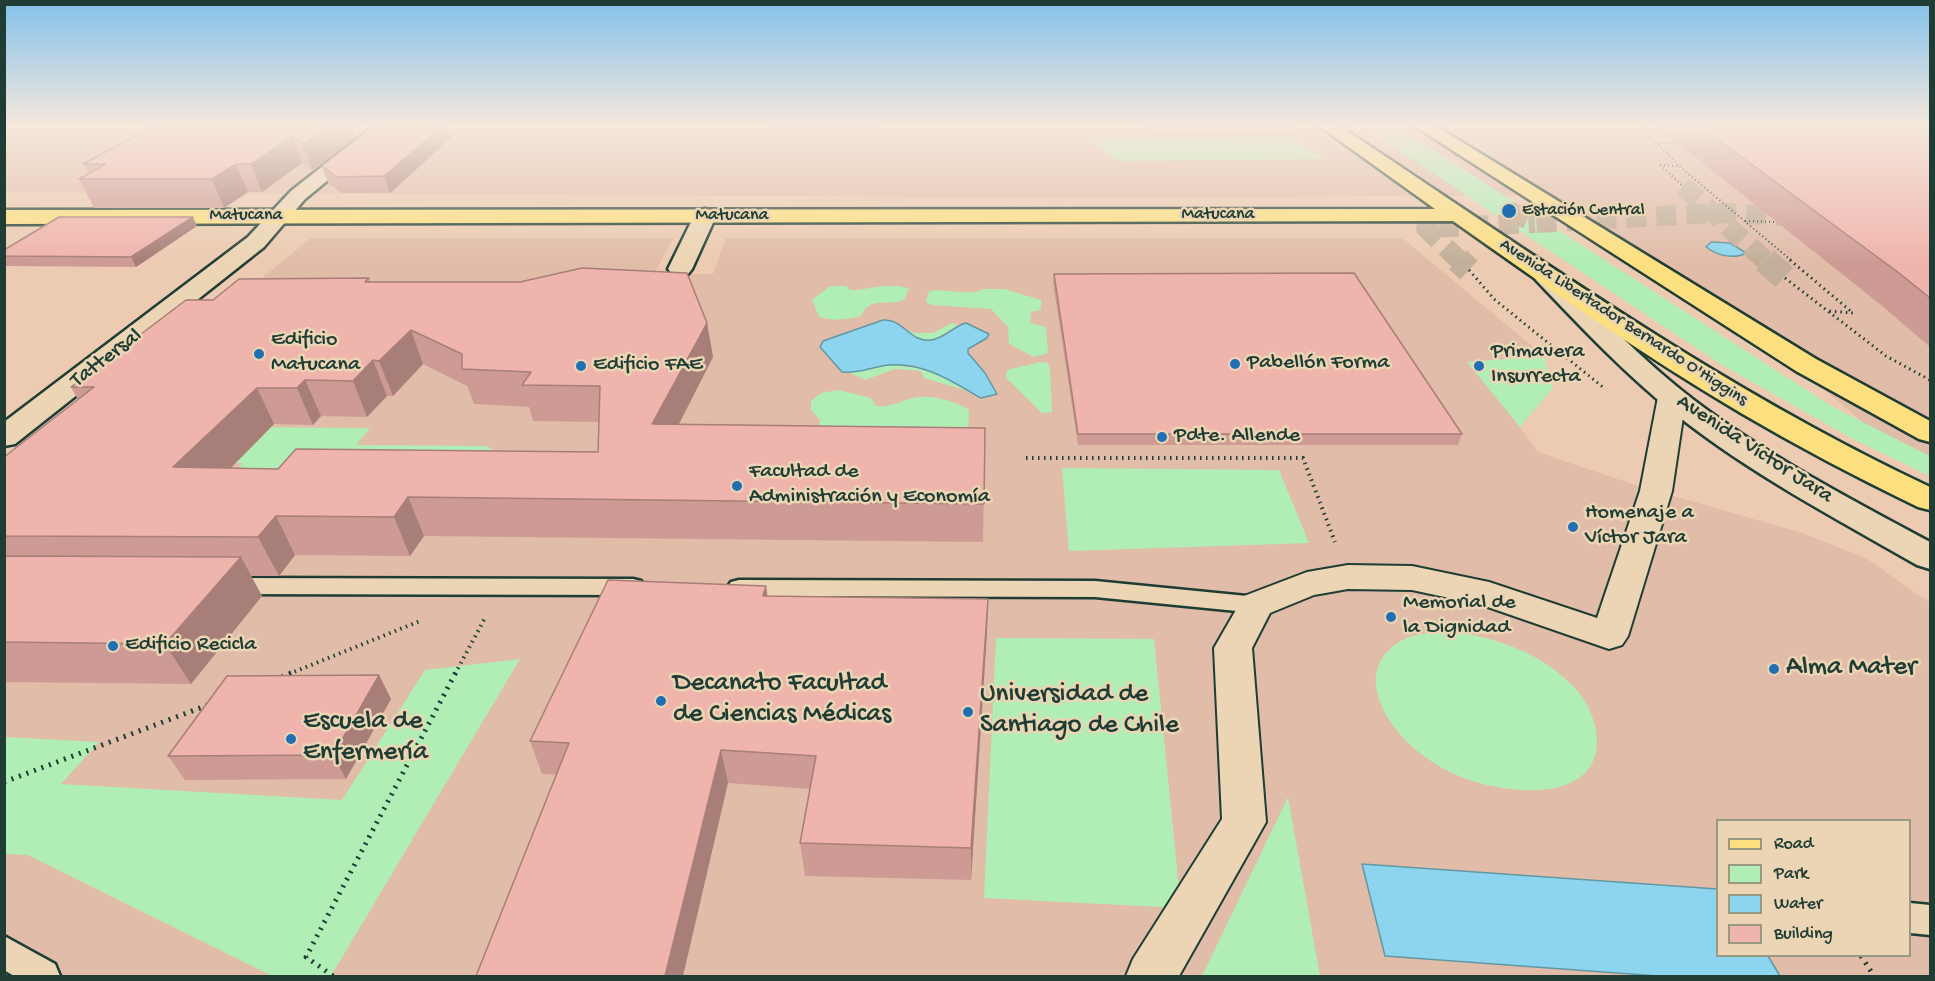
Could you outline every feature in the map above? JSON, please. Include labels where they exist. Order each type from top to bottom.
[{"type":"main road","name":"Avenida Libertador Bernardo O'Higgins","points":[[1395,171],[1541,271],[1726,392],[1821,446],[1930,500]]},
{"type":"main road","points":[[1495,171],[1806,365],[1930,433]]},
{"type":"main road","name":"Matucana","points":[[10,220],[280,216],[1460,215]]},
{"type":"street","name":"Tattersal","points":[[4,437],[209,281],[256,242],[298,195],[328,171]]},
{"type":"street","points":[[680,269],[705,216]]},
{"type":"street","name":"Avenida Víctor Jara","points":[[1541,271],[1629,361],[1707,424],[1792,478],[1930,557]]},
{"type":"street","points":[[1151,976],[1244,822],[1233,648],[1257,604],[1307,584],[1348,577],[1412,578],[1489,594],[1609,636],[1656,491],[1672,397]]},
{"type":"lane","points":[[206,586],[654,587]]},
{"type":"lane","points":[[713,588],[1095,590],[1257,604]]},
{"type":"lane","points":[[1911,918],[1930,920]]},
{"type":"lane","points":[[4,951],[43,976]]},
{"type":"path","points":[[1666,171],[1683,186]]},
{"type":"path","points":[[1686,171],[1853,313],[1828,311]]},
{"type":"path","points":[[1744,221],[1777,222]]},
{"type":"path","points":[[1469,270],[1494,299],[1610,393]]},
{"type":"path","points":[[1785,278],[1887,356],[1930,380]]},
{"type":"path","points":[[1026,458],[1303,458],[1348,577]]},
{"type":"path","points":[[333,976],[306,957],[502,586]]},
{"type":"path","points":[[270,682],[429,617]]},
{"type":"path","points":[[4,782],[214,703]]},
{"type":"path","points":[[1862,957],[1874,976]]},
{"type":"shaded area","points":[[5,171],[1930,171],[1930,472],[1867,426],[1757,332],[1550,195],[1129,198],[5,192]]},
{"type":"shaded area","name":"Universidad de Santiago de Chile","points":[[311,238],[673,238],[654,274],[713,274],[726,238],[1402,238],[1544,356],[1553,388],[1520,427],[1538,452],[1632,484],[1802,533],[1866,558],[1930,603],[1930,976],[5,976],[5,487]]},
{"type":"green space","points":[[1429,171],[1466,171],[1833,407],[1930,456],[1930,476],[1853,439],[1722,365]]},
{"type":"green space","points":[[830,286],[846,286],[850,290],[887,286],[909,289],[904,300],[874,304],[869,306],[861,316],[845,319],[819,317],[812,300]]},
{"type":"green space","points":[[1004,289],[1041,300],[1041,310],[1031,312],[1030,323],[1046,327],[1048,353],[1034,357],[1009,344],[1008,327],[991,309],[932,305],[926,302],[929,291],[970,292]]},
{"type":"green space","points":[[952,323],[958,325],[937,337],[926,340],[904,329],[915,333],[933,333]]},
{"type":"green space","points":[[1544,356],[1553,388],[1520,427],[1467,362]]},
{"type":"green space","points":[[1040,362],[1048,363],[1050,369],[1052,412],[1042,413],[1006,378],[1007,370]]},
{"type":"green space","points":[[889,365],[931,369],[968,391],[924,378],[921,371],[895,369],[865,380],[850,373]]},
{"type":"green space","points":[[838,390],[871,398],[876,406],[891,405],[919,397],[949,401],[969,410],[968,436],[818,435],[820,420],[811,410],[811,401],[821,393]]},
{"type":"green space","points":[[95,426],[370,428],[356,445],[487,446],[494,451],[476,460],[211,495],[243,463],[50,463]]},
{"type":"green space","points":[[1062,468],[1279,470],[1309,543],[1069,551]]},
{"type":"green space","points":[[1448,631],[1482,637],[1514,647],[1530,654],[1558,672],[1571,684],[1588,707],[1597,736],[1592,763],[1583,775],[1570,783],[1546,790],[1494,787],[1443,768],[1408,743],[1387,716],[1380,702],[1376,686],[1377,671],[1383,657],[1402,640],[1421,634]]},
{"type":"green space","points":[[996,638],[1154,639],[1181,908],[984,898]]},
{"type":"green space","points":[[520,659],[331,976],[272,976],[28,855],[5,854],[5,737],[99,742],[61,784],[342,800],[425,670]]},
{"type":"green space","points":[[1288,797],[1320,976],[1202,976]]},
{"type":"water","points":[[1711,242],[1730,243],[1746,253],[1736,256],[1720,254],[1706,247]]},
{"type":"water","points":[[883,320],[890,320],[917,338],[924,340],[935,339],[966,323],[989,334],[987,338],[968,349],[968,353],[985,373],[997,394],[981,398],[937,374],[914,366],[888,365],[842,372],[820,347],[823,341]]},
{"type":"water","points":[[1362,864],[1716,889],[1716,957],[1769,957],[1780,976],[1658,976],[1385,956]]},
{"type":"building","points":[[94,171],[225,171],[212,179],[79,179]]},
{"type":"building","points":[[328,171],[390,171],[384,176],[336,177]]},
{"type":"building","points":[[1760,171],[1930,171],[1930,298]]},
{"type":"building","points":[[59,217],[193,217],[131,257],[4,256],[4,250]]},
{"type":"building","points":[[582,268],[687,273],[707,323],[652,424],[985,428],[984,504],[408,497],[394,517],[276,516],[258,537],[4,536],[4,457],[94,387],[71,387],[186,300],[213,300],[239,279],[369,278],[365,282],[520,282]],"holes":[[[411,330],[462,354],[462,369],[531,372],[522,385],[600,386],[598,452],[296,449],[278,469],[173,467],[257,388],[297,388],[305,380],[353,381],[373,360],[379,361]]]},
{"type":"building","name":"Pabellón Forma","points":[[1354,273],[1462,434],[1078,434],[1054,274]]},
{"type":"building","points":[[4,556],[241,557],[165,644],[4,642]]},
{"type":"building","points":[[608,580],[766,586],[763,596],[988,599],[971,848],[800,843],[816,756],[721,750],[665,976],[476,976],[569,743],[530,741]]},
{"type":"building","points":[[379,675],[333,755],[168,756],[227,676]]},
{"type":"tunnel","points":[[1683,186],[1713,213]]},
{"type":"tunnel","points":[[1509,211],[1536,223],[1713,213]]},
{"type":"tunnel","points":[[1713,213],[1766,261]]},
{"type":"tunnel","points":[[1713,213],[1800,216]]},
{"type":"tunnel","points":[[1460,261],[1426,228],[1535,223]]},
{"type":"tunnel","points":[[1458,260],[1469,270]]},
{"type":"tunnel","points":[[1765,260],[1785,278]]},
{"type":"place","name":"Estación Central","points":[[1509,211]]},
{"type":"place","name":"Edificio Matucana","points":[[259,354]]},
{"type":"place","name":"Pabellón Forma","points":[[1235,364]]},
{"type":"place","name":"Edificio FAE","points":[[581,366]]},
{"type":"place","name":"Primavera Insurrecta","points":[[1479,366]]},
{"type":"place","name":"Pdte. Allende","points":[[1162,437]]},
{"type":"place","name":"Facultad de Administración y Economía","points":[[737,486]]},
{"type":"place","name":"Homenaje a Víctor Jara","points":[[1573,527]]},
{"type":"place","name":"Memorial de la Dignidad","points":[[1391,617]]},
{"type":"place","name":"Edificio Recicla","points":[[113,646]]},
{"type":"place","name":"Alma Mater","points":[[1774,669]]},
{"type":"place","name":"Decanato Facultad de Ciencias Médicas","points":[[661,701]]},
{"type":"place","name":"Universidad de Santiago de Chile","points":[[968,712]]},
{"type":"place","name":"Escuela de Enfermería","points":[[291,739]]}]
